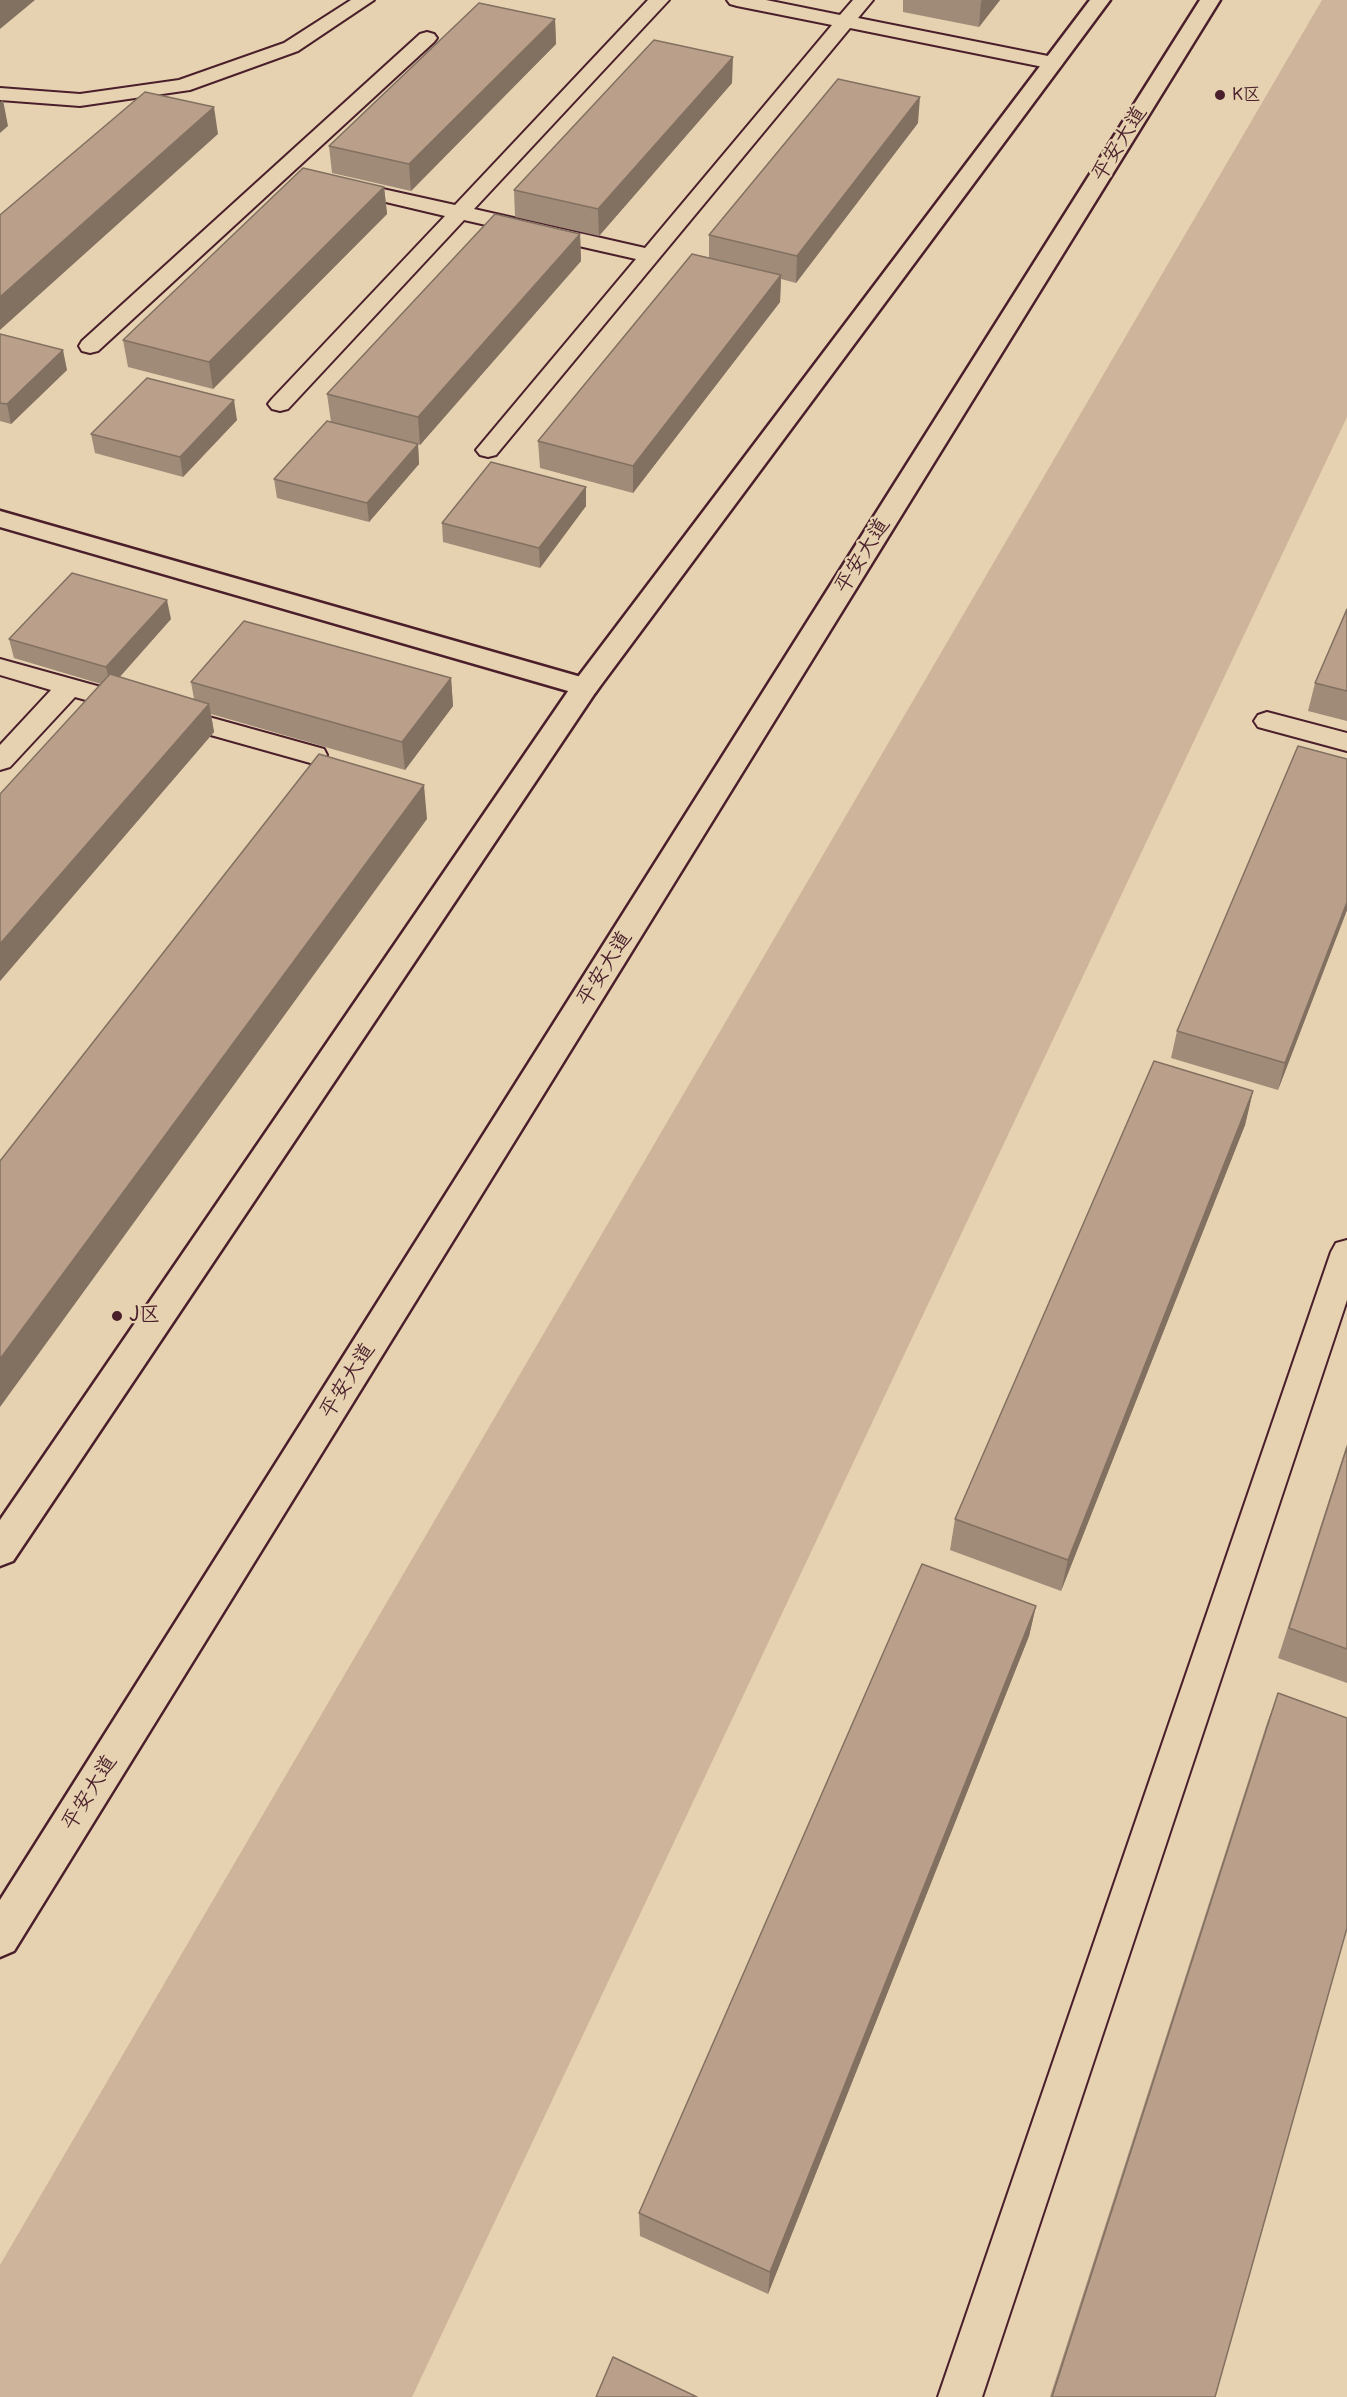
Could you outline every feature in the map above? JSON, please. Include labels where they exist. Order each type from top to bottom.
[{"type":"main road","points":[[0,1550],[585,687],[1100,0]]},
{"type":"main road","name":"平安大道","points":[[0,1937],[1210,0]]},
{"type":"main road","points":[[0,519],[585,687]]},
{"type":"lane","points":[[0,94],[80,100],[183,86],[291,47],[364,0]]},
{"type":"lane","points":[[280,404],[659,0]]},
{"type":"lane","points":[[738,0],[1053,63]]},
{"type":"lane","points":[[488,450],[843,21],[863,0]]},
{"type":"lane","points":[[90,346],[427,38]]},
{"type":"lane","points":[[280,172],[302,177]]},
{"type":"lane","points":[[325,182],[649,255]]},
{"type":"lane","points":[[0,667],[314,755]]},
{"type":"lane","points":[[0,761],[70,686]]},
{"type":"lane","points":[[1267,721],[1347,742]]},
{"type":"lane","points":[[960,2397],[1347,1252]]},
{"type":"shaded area","points":[[1322,0],[1347,0],[1347,417],[412,2397],[0,2397],[0,2265]]},
{"type":"building","points":[[479,3],[555,19],[409,164],[329,146]]},
{"type":"building","points":[[654,40],[733,57],[598,209],[514,190]]},
{"type":"building","points":[[838,79],[920,97],[797,256],[709,235]]},
{"type":"building","points":[[145,92],[214,107],[0,297],[0,215]]},
{"type":"building","points":[[303,168],[384,187],[209,362],[123,340]]},
{"type":"building","points":[[495,214],[580,234],[418,417],[327,394]]},
{"type":"building","points":[[692,254],[781,275],[633,466],[538,441]]},
{"type":"building","points":[[0,334],[63,350],[7,404],[0,403]]},
{"type":"building","points":[[147,378],[234,400],[180,457],[91,434]]},
{"type":"building","points":[[327,421],[418,444],[367,503],[274,479]]},
{"type":"building","points":[[491,462],[586,487],[539,548],[442,523]]},
{"type":"building","points":[[72,573],[167,600],[106,667],[9,639]]},
{"type":"building","points":[[1347,609],[1347,691],[1315,683]]},
{"type":"building","points":[[244,621],[451,678],[402,742],[191,682]]},
{"type":"building","points":[[110,674],[209,704],[0,944],[0,794]]},
{"type":"building","points":[[1298,746],[1347,759],[1347,902],[1285,1063],[1177,1031]]},
{"type":"building","points":[[319,754],[424,785],[0,1359],[0,1161]]},
{"type":"building","points":[[1154,1061],[1253,1091],[1068,1560],[955,1519]]},
{"type":"building","points":[[1347,1447],[1347,1649],[1289,1628]]},
{"type":"building","points":[[922,1564],[1036,1606],[770,2272],[639,2213]]},
{"type":"building","points":[[1278,1693],[1347,1718],[1347,1928],[1215,2397],[1052,2397]]},
{"type":"building","points":[[613,2357],[697,2397],[596,2397]]},
{"type":"place","name":"K区","points":[[1220,95]]},
{"type":"place","name":"J区","points":[[117,1316]]}]
